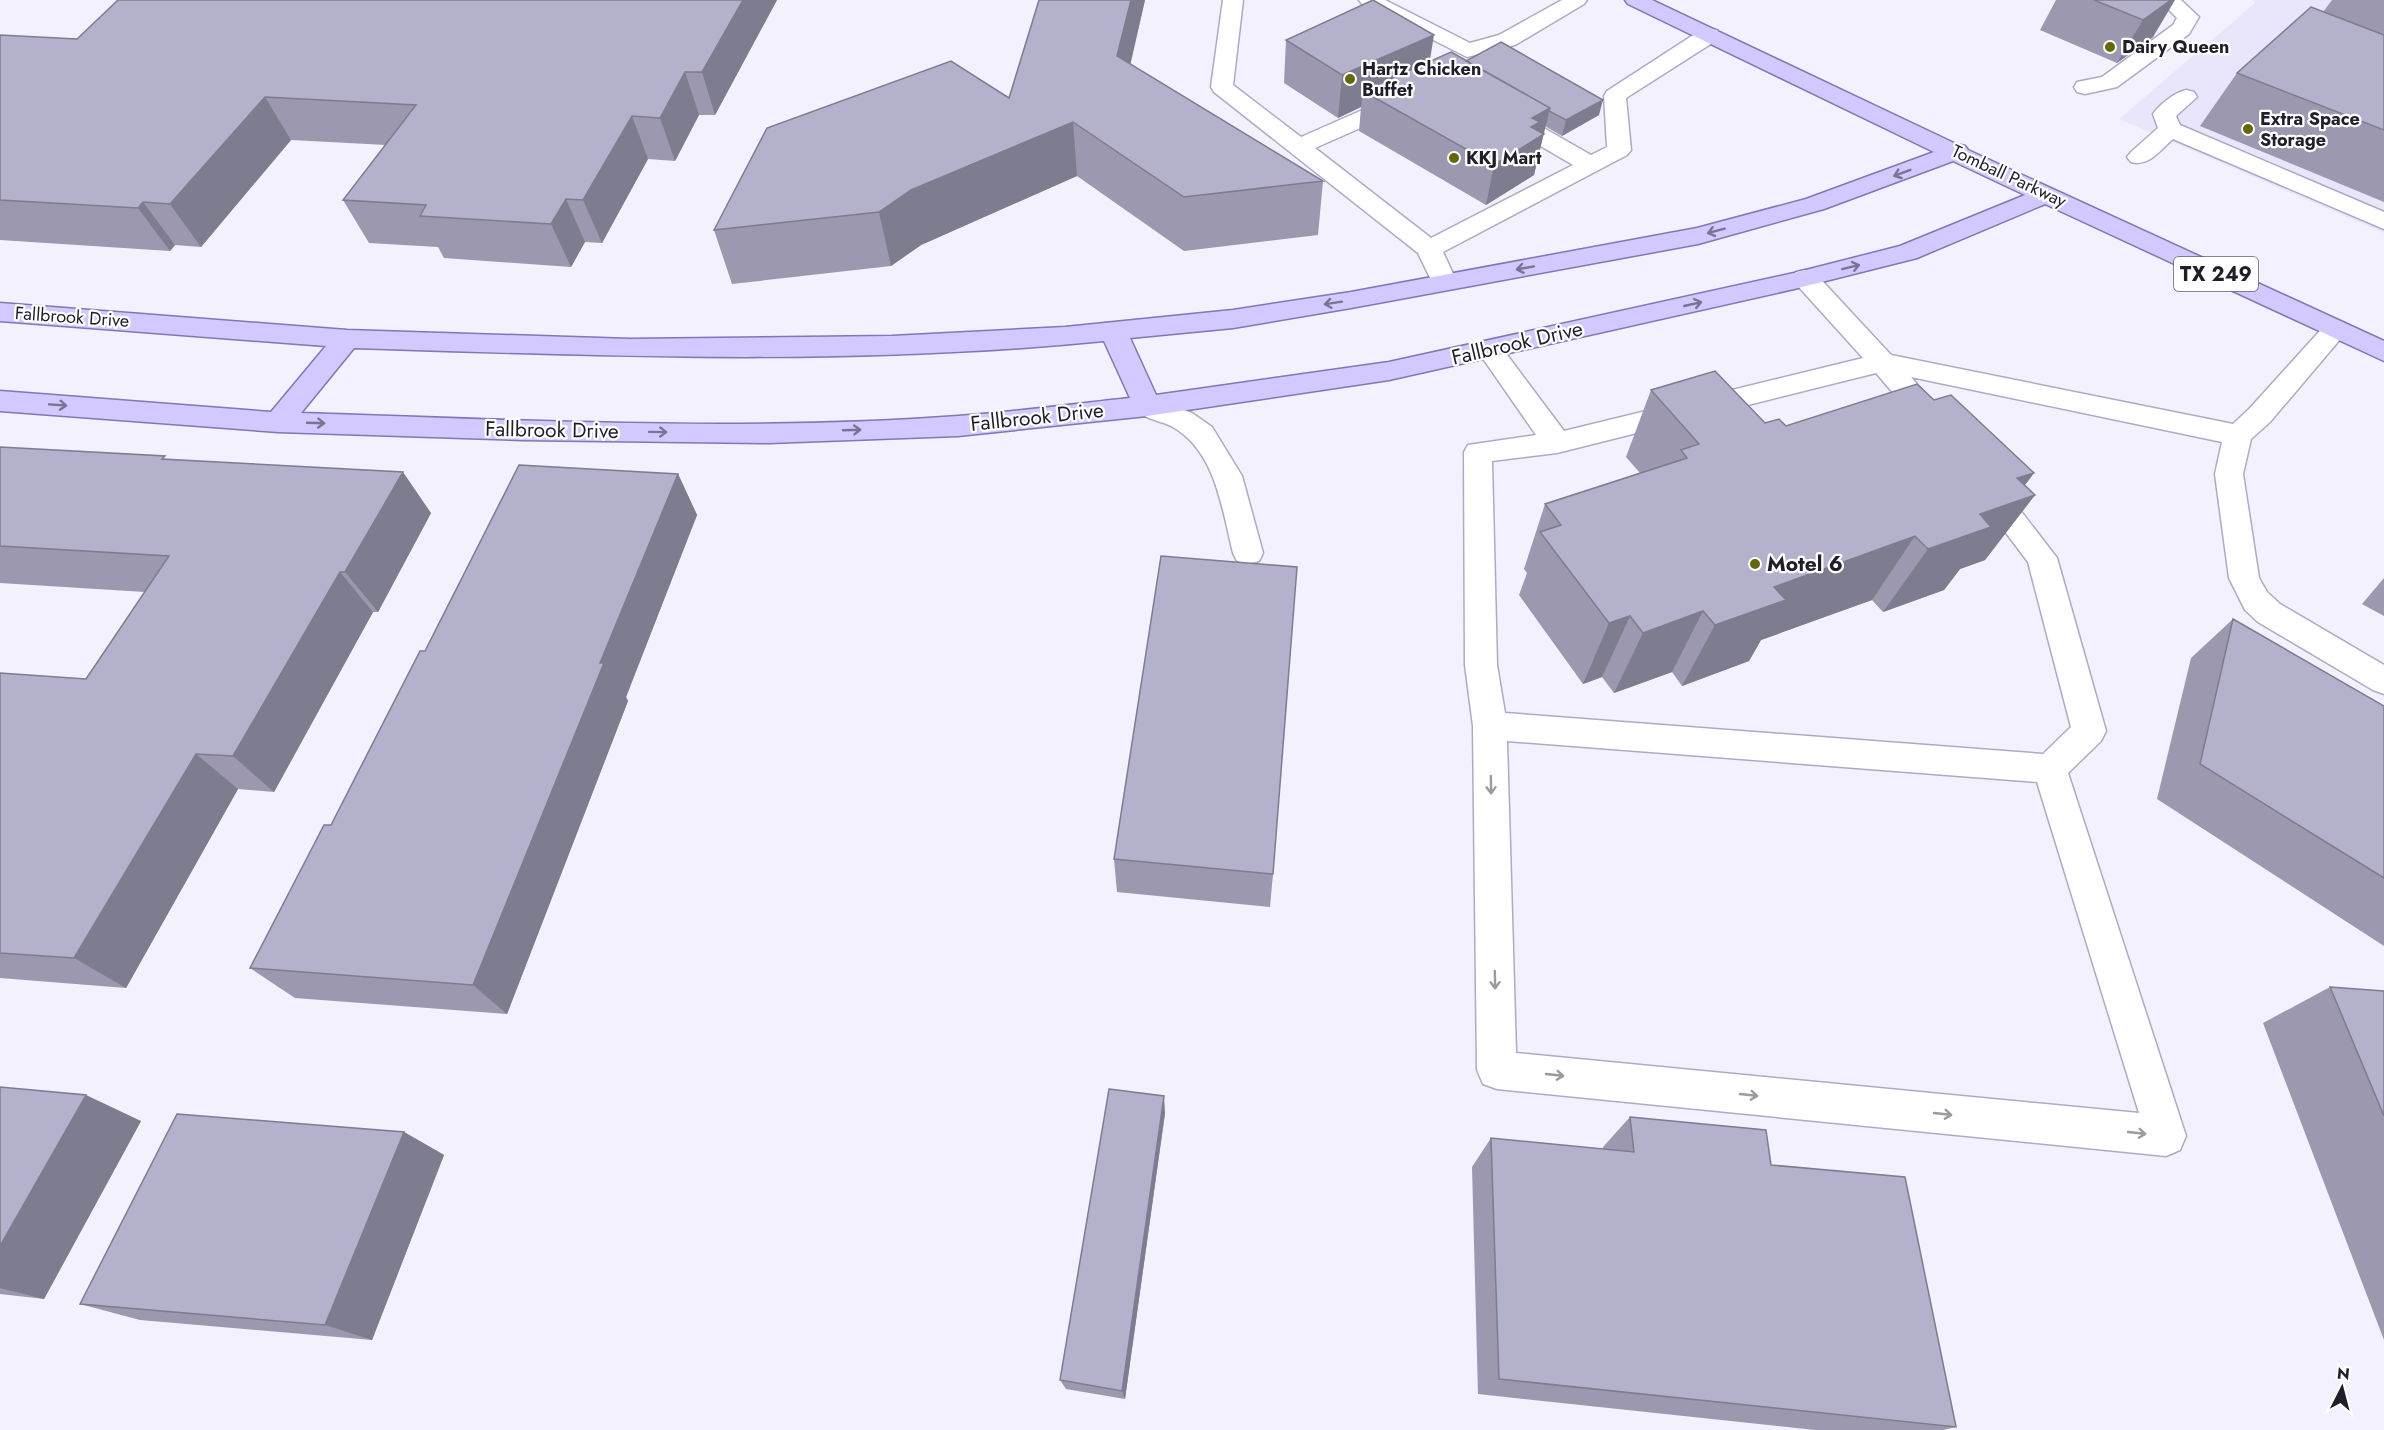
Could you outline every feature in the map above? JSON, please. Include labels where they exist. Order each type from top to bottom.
[{"type":"main road","name":"Tomball Parkway","points":[[1635,0],[1891,123],[2384,352]]},
{"type":"main road","name":"Fallbrook Drive","points":[[0,312],[347,339],[630,348],[892,345],[1113,331],[1233,319],[1698,236],[1815,204],[1957,152]]},
{"type":"main road","name":"Fallbrook Drive","points":[[0,400],[278,422],[522,430],[769,433],[958,426],[1147,406],[1389,371],[1490,350],[1805,278],[1908,252],[2048,194]]},
{"type":"main road","points":[[1113,331],[1147,406]]},
{"type":"main road","points":[[278,422],[347,339]]},
{"type":"lane","points":[[1233,0],[1222,87],[1429,249],[1444,282]]},
{"type":"lane","points":[[1369,0],[1461,58],[1507,40],[1577,0]]},
{"type":"lane","points":[[2085,87],[2109,82],[2181,29],[2188,17],[2169,0]]},
{"type":"lane","points":[[1429,249],[1619,150],[1615,96],[1709,35]]},
{"type":"lane","points":[[1298,147],[1424,90]]},
{"type":"lane","points":[[2186,97],[2164,114],[2170,129],[2384,221]]},
{"type":"lane","points":[[1486,105],[1590,165]]},
{"type":"lane","points":[[2139,157],[2170,129]]},
{"type":"lane","points":[[1805,278],[1882,362],[1950,442]]},
{"type":"lane","points":[[2335,330],[2260,415],[2238,435],[2229,474],[2244,578],[2256,601],[2270,613],[2384,681]]},
{"type":"lane","points":[[1490,350],[1557,443]]},
{"type":"lane","points":[[2050,769],[2166,1136],[1497,1070],[1490,726],[1481,665],[1478,452],[1557,443],[1882,362],[2238,435]]},
{"type":"lane","points":[[1147,406],[1182,420],[1202,434],[1228,476],[1248,553]]},
{"type":"lane","points":[[1490,726],[2050,769],[2090,731],[2042,558],[1971,469]]},
{"type":"shaded area","points":[[2253,0],[2384,0],[2384,233],[2119,119],[2255,3]]},
{"type":"building","points":[[118,0],[743,0],[702,72],[685,72],[660,118],[632,116],[583,200],[566,199],[551,224],[420,216],[426,205],[343,200],[416,105],[265,97],[170,204],[143,202],[138,208],[0,200],[0,35],[77,39]]},
{"type":"building","points":[[1039,0],[1131,0],[1117,56],[1323,181],[1184,197],[1073,122],[911,190],[879,212],[714,230],[767,128],[951,61],[1009,98]]},
{"type":"building","points":[[1373,0],[1434,35],[1342,75],[1286,40]]},
{"type":"building","points":[[2094,0],[2171,0],[2143,20]]},
{"type":"building","points":[[2311,7],[2384,35],[2384,130],[2237,73]]},
{"type":"building","points":[[1501,42],[1603,100],[1566,120],[1549,111],[1550,108],[1466,61]]},
{"type":"building","points":[[1451,52],[1550,108],[1532,118],[1540,122],[1531,127],[1544,134],[1494,165],[1363,91]]},
{"type":"building","points":[[1715,371],[1765,423],[1779,419],[1786,426],[1917,384],[1934,400],[1951,395],[2034,473],[2017,478],[2035,495],[1980,514],[1991,527],[1928,549],[1915,536],[1774,587],[1786,600],[1715,625],[1703,611],[1643,633],[1630,616],[1609,623],[1540,532],[1561,525],[1545,504],[1687,458],[1681,450],[1699,444],[1651,390]]},
{"type":"building","points":[[0,447],[165,456],[162,459],[403,472],[345,572],[340,572],[233,756],[196,754],[74,958],[0,953],[0,673],[86,679],[169,556],[0,546]]},
{"type":"building","points":[[519,465],[678,474],[600,663],[604,663],[473,985],[250,968],[324,825],[331,825],[420,651],[425,651]]},
{"type":"building","points":[[1161,556],[1297,567],[1273,874],[1114,859]]},
{"type":"building","points":[[2233,619],[2384,706],[2384,878],[2200,764]]},
{"type":"building","points":[[2330,987],[2384,991],[2384,1116]]},
{"type":"building","points":[[0,1087],[86,1095],[0,1246]]},
{"type":"building","points":[[1109,1089],[1164,1096],[1122,1391],[1060,1380]]},
{"type":"building","points":[[177,1114],[404,1132],[325,1325],[80,1304]]},
{"type":"building","points":[[1630,1117],[1766,1130],[1771,1165],[1905,1177],[1956,1427],[1499,1379],[1491,1138],[1634,1152]]},
{"type":"place","name":"Dairy Queen","points":[[2110,47]]},
{"type":"place","name":"Hartz Chicken Buffet","points":[[1350,79]]},
{"type":"place","name":"Extra Space Storage","points":[[2248,129]]},
{"type":"place","name":"KKJ Mart","points":[[1454,158]]},
{"type":"place","name":"Motel 6","points":[[1755,564]]}]
